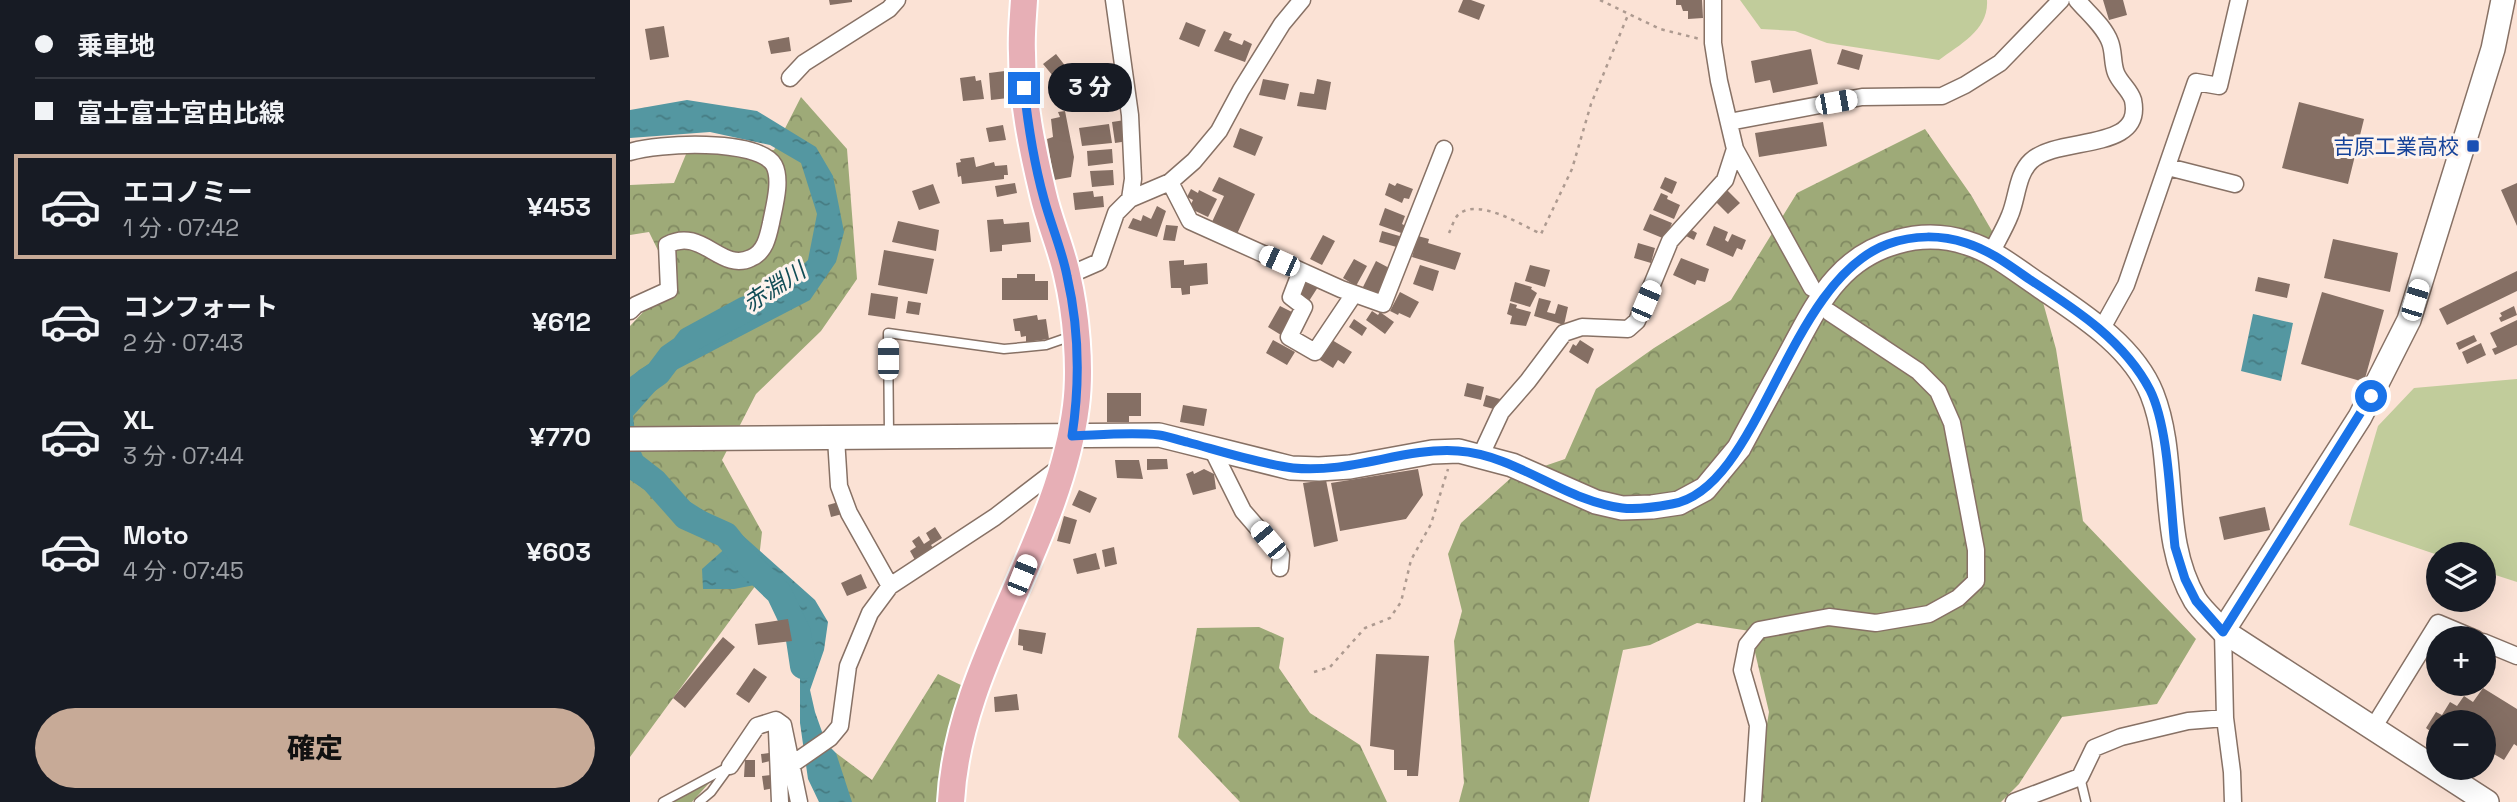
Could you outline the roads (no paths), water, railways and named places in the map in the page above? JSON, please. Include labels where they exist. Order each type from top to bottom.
[{"type":"main road","points":[[951,802],[956,755],[972,699],[1065,463],[1077,402],[1076,335],[1068,276],[1044,197],[1028,126],[1021,53],[1024,0]]},
{"type":"street","points":[[790,78],[804,63],[889,9],[897,0]]},
{"type":"street","points":[[1114,0],[1130,115],[1133,179],[1130,199]]},
{"type":"street","points":[[1068,276],[1099,262],[1116,213],[1130,199],[1170,182],[1194,161],[1219,131],[1277,33],[1302,0]]},
{"type":"street","points":[[1713,0],[1713,43],[1735,149],[1812,288]]},
{"type":"street","points":[[1729,122],[1862,97],[1942,96],[2000,63],[2061,0]]},
{"type":"street","points":[[1991,253],[2011,214],[2025,168],[2033,159],[2051,150],[2111,138],[2123,133],[2132,123],[2132,97],[2116,75],[2110,43],[2077,0]]},
{"type":"street","points":[[2101,330],[2126,285],[2196,82],[2219,86],[2239,0]]},
{"type":"street","points":[[2233,802],[2225,718],[2223,632],[2360,417],[2409,320],[2493,50],[2503,0]]},
{"type":"street","points":[[630,152],[641,148],[696,143],[728,147],[764,155],[774,165],[777,179],[771,224],[764,248],[752,258],[728,260],[695,241],[677,239],[667,245],[669,290],[636,305],[630,311]]},
{"type":"street","points":[[1170,182],[1190,221],[1383,304],[1444,149]]},
{"type":"street","points":[[1470,453],[1564,333],[1582,327],[1628,329],[1637,321],[1670,241],[1725,180],[1735,149]]},
{"type":"street","points":[[2168,167],[2235,184]]},
{"type":"street","points":[[630,439],[1160,435],[1291,468],[1319,469],[1350,467],[1432,452],[1470,453],[1512,465],[1596,502],[1622,508],[1652,507],[1678,503],[1705,489],[1724,467],[1739,448],[1813,313],[1837,279],[1868,253],[1910,237],[1933,237],[1968,243],[1991,253],[2085,316],[2135,365],[2151,393],[2161,424],[2175,547],[2185,579],[2196,601],[2223,632],[2487,802]]},
{"type":"street","points":[[1301,271],[1290,297],[1304,307],[1289,337],[1315,352],[1354,293]]},
{"type":"street","points":[[1753,802],[1758,725],[1742,670],[1746,645],[1759,630],[1829,617],[1876,623],[1929,614],[1958,598],[1976,581],[1976,550],[1952,423],[1938,391],[1917,371],[1829,312]]},
{"type":"street","points":[[836,439],[839,486],[849,513],[890,586]]},
{"type":"street","points":[[1212,449],[1244,511],[1281,555],[1280,568]]},
{"type":"street","points":[[795,762],[831,738],[840,726],[848,666],[870,613],[890,586],[995,517],[1065,463]]},
{"type":"street","points":[[2373,728],[2426,642]]},
{"type":"street","points":[[2496,647],[2517,656]]},
{"type":"street","points":[[2014,802],[2080,777],[2094,748],[2121,737],[2178,723],[2225,718]]},
{"type":"street","points":[[776,720],[783,725],[795,762],[799,802]]},
{"type":"street","points":[[730,766],[757,726],[776,720]]},
{"type":"street","points":[[776,720],[780,802]]},
{"type":"lane","points":[[889,437],[888,333],[1004,349],[1046,345],[1076,335]]},
{"type":"lane","points":[[663,802],[730,766]]},
{"type":"lane","points":[[699,802],[711,792],[730,766]]},
{"type":"lane","points":[[2080,777],[2086,802]]},
{"type":"water","points":[[687,100],[757,111],[816,147],[833,176],[844,232],[836,262],[810,300],[672,372],[633,416],[638,458],[676,493],[741,534],[815,600],[828,622],[824,650],[810,690],[826,743],[836,753],[852,802],[819,802],[808,779],[800,723],[797,615],[775,581],[734,589],[703,589],[702,569],[729,545],[630,480],[630,379],[639,370],[778,289],[808,260],[817,214],[801,163],[770,145],[710,132],[630,138],[630,110]]},
{"type":"water","points":[[2253,314],[2293,323],[2281,381],[2241,371]]},
{"type":"waterway","name":"赤淵川","points":[[630,393],[658,373],[670,357],[689,340],[746,309]]},
{"type":"waterway","name":"赤淵川","points":[[630,459],[686,517],[726,535],[750,565],[779,593],[798,633],[803,666]]},
{"type":"place","name":"吉原工業高校","points":[[2473,146]]}]
